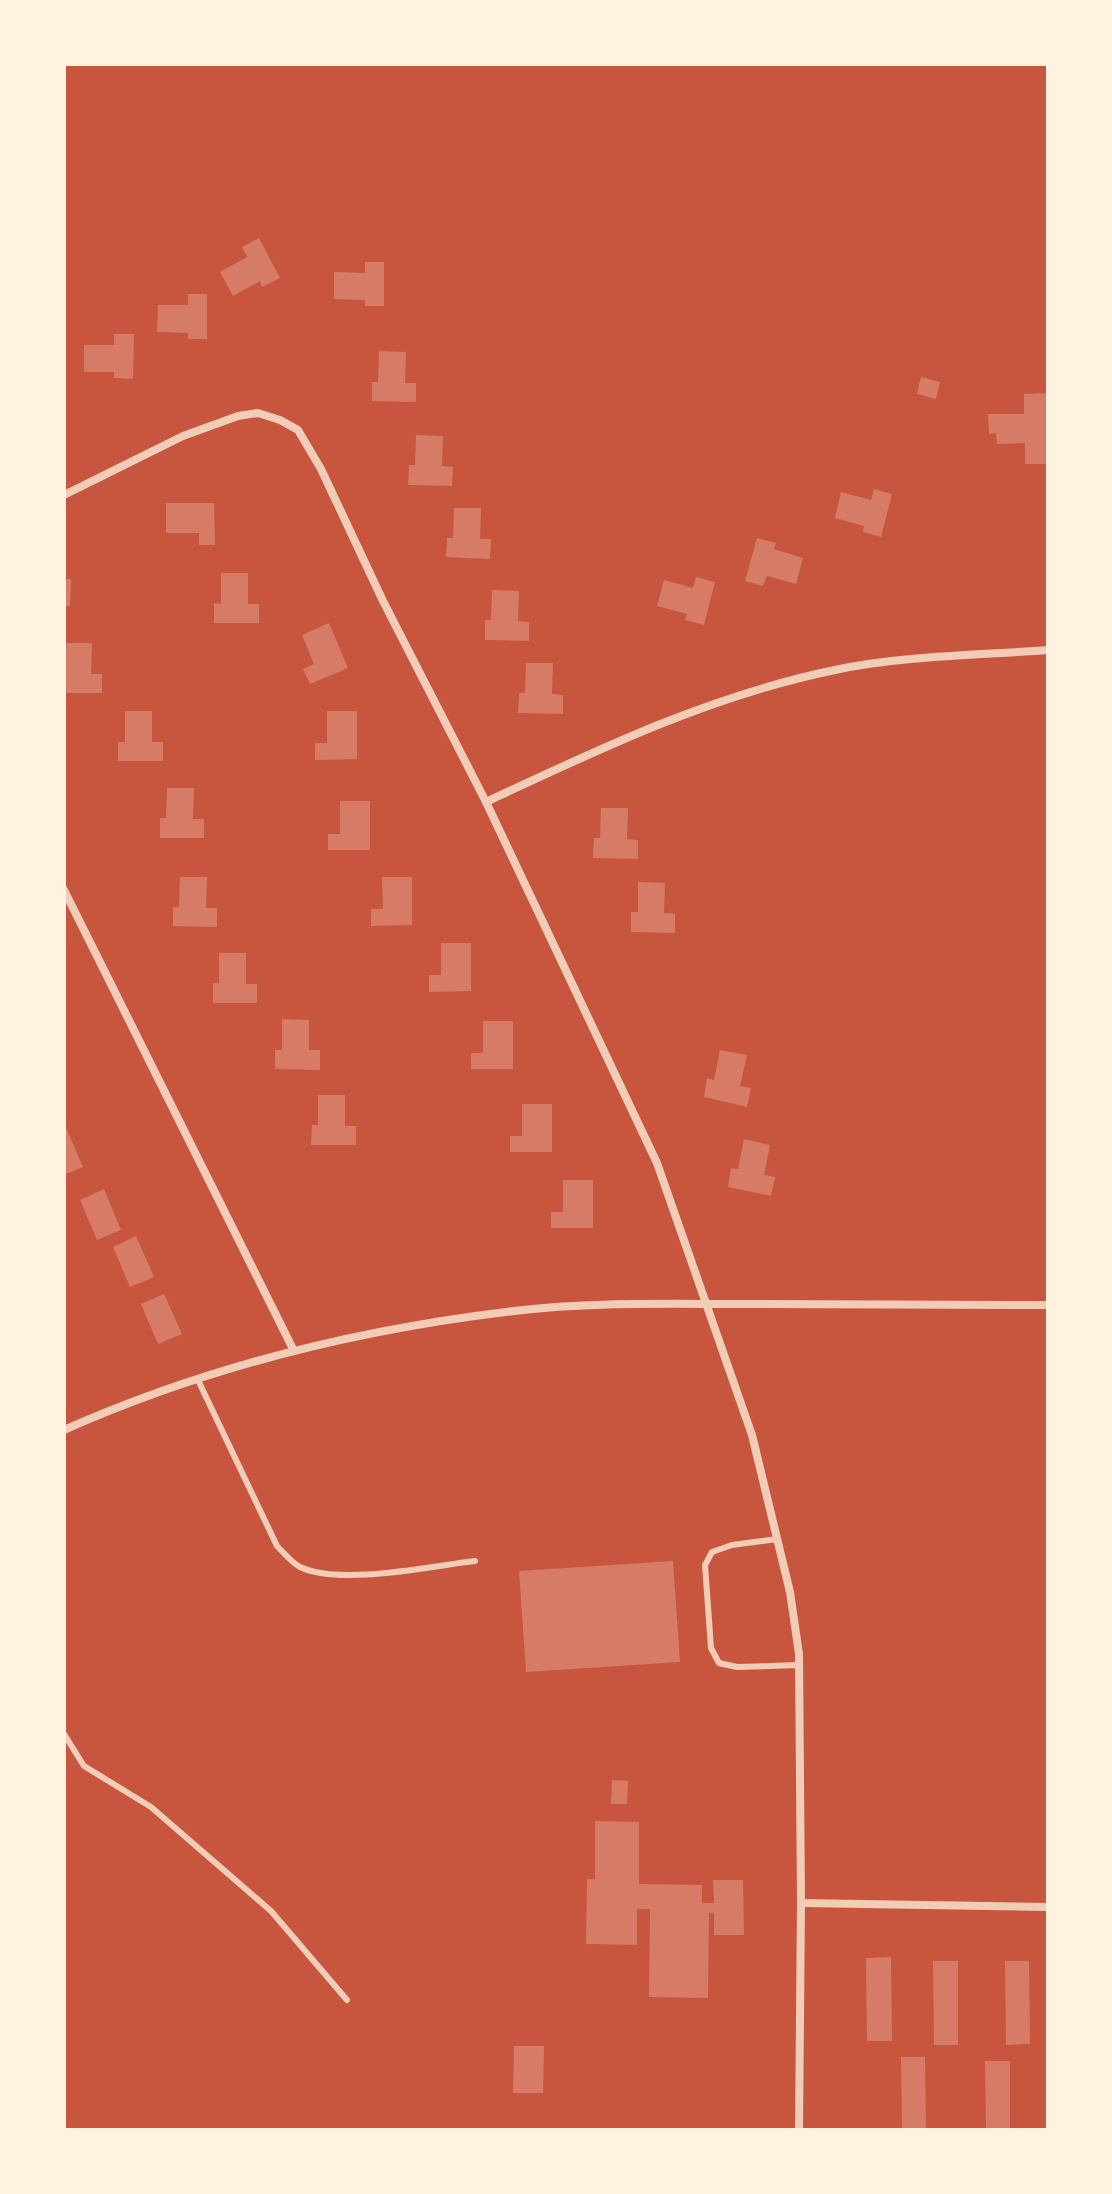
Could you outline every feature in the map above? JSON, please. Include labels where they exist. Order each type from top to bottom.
[{"type":"street","points":[[64,495],[183,436],[238,416],[258,413],[298,430],[321,469],[383,601],[486,802],[657,1163],[752,1435],[790,1592],[799,1665],[799,2130]]},
{"type":"street","points":[[486,802],[613,743],[693,710],[758,688],[837,669],[1048,650]]},
{"type":"street","points":[[64,890],[294,1351]]},
{"type":"street","points":[[64,1430],[125,1403],[294,1351],[406,1327],[516,1310],[616,1304],[1048,1305]]},
{"type":"street","points":[[801,1903],[1048,1907]]},
{"type":"lane","points":[[198,1380],[277,1546],[297,1566],[316,1572],[351,1575],[475,1561]]},
{"type":"lane","points":[[778,1539],[732,1545],[712,1552],[705,1565],[711,1648],[719,1663],[737,1667],[799,1665]]},
{"type":"lane","points":[[64,1734],[84,1766],[151,1807],[271,1911],[347,2000]]},
{"type":"building","points":[[259,238],[280,278],[262,287],[260,281],[233,296],[220,272],[247,257],[242,247]]},
{"type":"building","points":[[365,262],[384,262],[384,306],[365,306],[365,300],[334,299],[334,272],[365,273]]},
{"type":"building","points":[[188,294],[207,294],[207,339],[188,339],[188,333],[157,332],[158,305],[188,305]]},
{"type":"building","points":[[114,334],[134,334],[133,379],[114,378],[114,372],[84,372],[84,345],[114,345]]},
{"type":"building","points":[[379,351],[406,352],[405,383],[416,383],[416,402],[372,401],[372,382],[378,382]]},
{"type":"building","points":[[921,377],[940,382],[936,399],[917,394]]},
{"type":"building","points":[[1046,393],[1048,464],[1025,464],[1025,443],[997,444],[996,433],[989,434],[988,414],[1024,414],[1024,394]]},
{"type":"building","points":[[416,435],[443,436],[442,466],[453,467],[452,486],[408,485],[409,465],[415,465]]},
{"type":"building","points":[[874,489],[892,494],[881,537],[863,532],[864,526],[835,518],[841,492],[871,500]]},
{"type":"building","points":[[166,503],[214,503],[215,545],[199,545],[199,533],[166,533]]},
{"type":"building","points":[[454,508],[481,508],[480,539],[491,539],[490,559],[446,557],[447,538],[453,538]]},
{"type":"building","points":[[757,538],[776,543],[774,549],[803,558],[796,584],[767,576],[763,586],[745,581]]},
{"type":"building","points":[[221,573],[248,573],[248,604],[259,604],[259,623],[214,623],[214,603],[221,604]]},
{"type":"building","points":[[696,577],[715,582],[704,625],[685,620],[687,614],[657,606],[664,580],[693,588]]},
{"type":"building","points":[[64,579],[71,579],[70,606],[64,606]]},
{"type":"building","points":[[492,590],[519,591],[518,621],[529,622],[529,641],[485,640],[485,620],[491,620]]},
{"type":"building","points":[[329,623],[348,668],[310,684],[303,669],[314,664],[302,635]]},
{"type":"building","points":[[65,643],[92,643],[91,674],[102,674],[102,693],[64,693]]},
{"type":"building","points":[[526,663],[553,663],[552,694],[563,695],[563,714],[518,713],[519,693],[525,693]]},
{"type":"building","points":[[125,711],[152,711],[152,742],[163,742],[163,761],[118,761],[118,742],[125,742]]},
{"type":"building","points":[[327,711],[357,711],[357,759],[315,760],[315,743],[327,743]]},
{"type":"building","points":[[167,788],[194,788],[193,819],[204,819],[204,838],[160,838],[160,818],[166,818]]},
{"type":"building","points":[[340,801],[370,801],[370,850],[328,850],[328,834],[340,834]]},
{"type":"building","points":[[601,808],[628,808],[627,839],[638,840],[638,859],[593,858],[594,838],[600,838]]},
{"type":"building","points":[[180,877],[207,877],[206,908],[217,908],[217,927],[173,926],[173,907],[179,907]]},
{"type":"building","points":[[382,877],[412,877],[412,925],[371,926],[371,909],[383,909]]},
{"type":"building","points":[[638,882],[665,883],[664,913],[675,914],[675,933],[631,932],[631,912],[638,912]]},
{"type":"building","points":[[441,943],[471,943],[471,991],[429,992],[429,975],[441,975]]},
{"type":"building","points":[[219,953],[246,953],[246,984],[257,984],[257,1003],[213,1003],[213,983],[219,983]]},
{"type":"building","points":[[282,1019],[309,1020],[309,1050],[320,1050],[320,1070],[275,1069],[275,1050],[282,1050]]},
{"type":"building","points":[[483,1021],[513,1021],[513,1069],[471,1069],[471,1053],[483,1053]]},
{"type":"building","points":[[720,1050],[747,1055],[740,1086],[751,1088],[747,1107],[704,1097],[707,1078],[714,1080]]},
{"type":"building","points":[[318,1095],[345,1095],[345,1126],[356,1126],[356,1145],[311,1145],[312,1125],[318,1125]]},
{"type":"building","points":[[522,1104],[552,1104],[552,1152],[510,1152],[510,1136],[522,1136]]},
{"type":"building","points":[[64,1123],[83,1167],[64,1175]]},
{"type":"building","points":[[744,1139],[770,1145],[764,1175],[775,1177],[771,1196],[728,1187],[731,1168],[738,1169]]},
{"type":"building","points":[[563,1180],[593,1180],[593,1228],[551,1228],[551,1212],[563,1212]]},
{"type":"building","points":[[104,1189],[121,1230],[97,1240],[80,1200]]},
{"type":"building","points":[[136,1236],[154,1277],[130,1287],[113,1247]]},
{"type":"building","points":[[164,1294],[182,1334],[158,1344],[141,1304]]},
{"type":"building","points":[[673,1561],[680,1662],[526,1672],[519,1571]]},
{"type":"building","points":[[612,1780],[628,1781],[627,1804],[611,1804]]},
{"type":"building","points":[[595,1821],[639,1822],[639,1884],[702,1885],[702,1903],[714,1903],[713,1880],[743,1880],[744,1935],[714,1935],[714,1913],[709,1913],[708,1998],[649,1997],[650,1909],[637,1909],[637,1945],[586,1944],[587,1879],[595,1879]]},
{"type":"building","points":[[891,1957],[892,2041],[867,2041],[866,1958]]},
{"type":"building","points":[[933,1961],[958,1961],[958,2045],[934,2045]]},
{"type":"building","points":[[1005,1961],[1029,1961],[1030,2044],[1006,2045]]},
{"type":"building","points":[[514,2046],[544,2046],[543,2093],[513,2093]]},
{"type":"building","points":[[901,2057],[925,2057],[926,2130],[902,2130]]},
{"type":"building","points":[[985,2061],[1010,2061],[1010,2130],[986,2130]]}]
